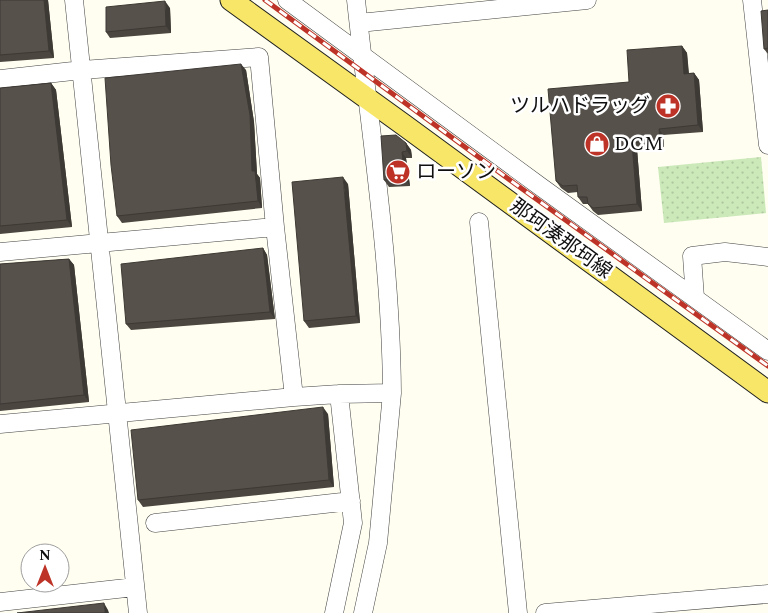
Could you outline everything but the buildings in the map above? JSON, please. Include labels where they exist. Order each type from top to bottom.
[{"type":"main road","name":"那珂湊那珂線","points":[[231,0],[768,392]]},
{"type":"street","points":[[74,0],[138,613]]},
{"type":"street","points":[[287,0],[768,351]]},
{"type":"street","points":[[356,0],[386,264],[391,335],[392,393],[378,543],[363,613]]},
{"type":"street","points":[[358,23],[587,0]]},
{"type":"street","points":[[752,0],[768,145]]},
{"type":"street","points":[[0,79],[82,70],[259,57],[294,397]]},
{"type":"street","points":[[479,222],[518,613]]},
{"type":"street","points":[[0,252],[275,227]]},
{"type":"street","points":[[695,298],[692,256],[725,252],[768,257]]},
{"type":"street","points":[[0,424],[294,397],[392,393]]},
{"type":"street","points":[[334,613],[353,523],[339,394]]},
{"type":"street","points":[[155,523],[351,501]]},
{"type":"street","points":[[0,602],[135,587]]},
{"type":"street","points":[[545,613],[768,594]]},
{"type":"green space","points":[[761,157],[766,213],[664,223],[658,167]]},
{"type":"railway","points":[[265,0],[768,366]]},
{"type":"place","name":"ツルハドラッグ","points":[[668,106]]},
{"type":"place","name":"DCM","points":[[597,144]]},
{"type":"place","name":"ローソン","points":[[398,172]]}]
